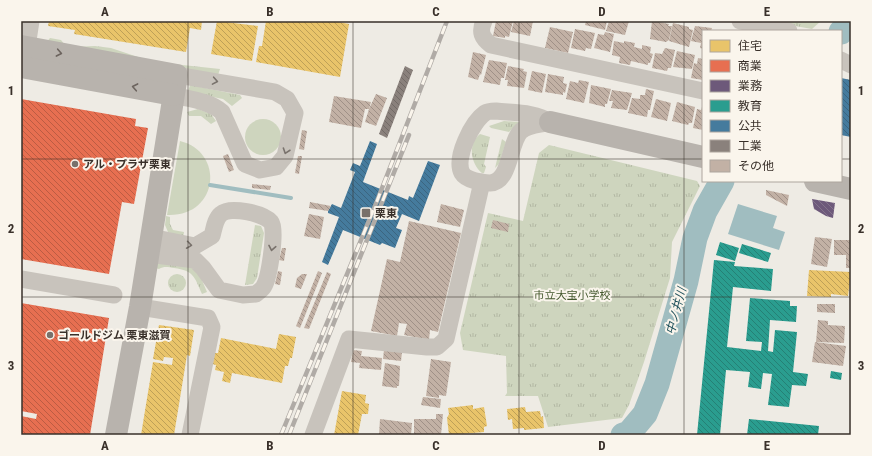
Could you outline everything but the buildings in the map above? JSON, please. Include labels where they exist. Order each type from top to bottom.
[{"type":"street","points":[[31,21],[23,53],[175,85],[275,92],[287,99],[295,113],[285,156],[276,167],[260,170],[245,164],[222,112],[218,108],[200,102],[175,85]]},
{"type":"street","points":[[484,21],[481,29],[483,39],[491,45],[702,91]]},
{"type":"street","points":[[740,21],[784,30]]},
{"type":"street","points":[[842,60],[851,65]]},
{"type":"street","points":[[116,435],[140,307],[175,85]]},
{"type":"street","points":[[550,122],[529,126],[522,130],[515,138],[510,161],[499,179],[491,183],[482,182],[469,179],[462,174],[460,168],[463,150],[472,127],[486,112],[496,111],[542,117],[550,122],[702,157]]},
{"type":"street","points":[[313,435],[349,339],[437,347],[446,339],[482,182]]},
{"type":"street","points":[[820,182],[851,189]]},
{"type":"street","points":[[235,210],[260,215],[271,222],[274,232],[265,285],[256,294],[243,295],[219,290],[203,268],[194,260],[149,246],[195,246],[212,236],[217,219],[222,213],[235,210]]},
{"type":"street","points":[[21,279],[114,295]]},
{"type":"street","points":[[140,307],[208,318],[212,328],[190,435]]},
{"type":"green space","points":[[784,21],[821,21],[812,29],[784,24]]},
{"type":"green space","points":[[50,38],[61,40],[65,45],[72,47],[95,46],[111,48],[144,59],[144,62],[45,44]]},
{"type":"green space","points":[[164,63],[220,69],[218,75],[163,65]]},
{"type":"green space","points":[[190,85],[240,95],[242,98],[232,106],[223,99],[188,92]]},
{"type":"green space","points":[[198,109],[211,114],[216,121],[211,124],[201,116],[189,116],[187,112]]},
{"type":"green space","points":[[267,119],[276,124],[280,130],[280,144],[276,150],[267,155],[259,155],[250,150],[246,144],[245,133],[250,124],[256,120]]},
{"type":"green space","points":[[504,121],[519,122],[509,132],[491,128],[489,126]]},
{"type":"green space","points":[[480,134],[490,137],[484,164],[486,167],[484,173],[482,173],[475,165],[472,154],[473,143]]},
{"type":"green space","points":[[502,139],[506,142],[499,164],[495,168]]},
{"type":"green space","points":[[180,141],[194,147],[204,157],[209,170],[210,183],[206,195],[197,206],[184,213],[167,215]]},
{"type":"green space","name":"市立大宝小学校","points":[[549,145],[697,181],[700,186],[672,242],[670,278],[644,362],[629,405],[622,418],[548,427],[538,396],[505,396],[507,393],[506,356],[463,350],[460,333],[488,213],[523,221],[539,153]]},
{"type":"green space","points":[[166,216],[170,217],[170,224],[173,230],[184,232],[183,238],[168,232],[165,225]]},
{"type":"green space","points":[[255,225],[261,226],[264,233],[257,278],[253,284],[245,285]]},
{"type":"green space","points":[[158,262],[188,266],[198,271],[207,292],[202,294],[195,279],[190,273],[181,269],[170,267],[159,269],[155,268]]},
{"type":"green space","points":[[177,274],[183,277],[186,283],[183,289],[177,292],[171,289],[168,283],[171,277]]},
{"type":"water","points":[[738,204],[777,216],[773,228],[785,232],[779,250],[728,234]]},
{"type":"waterway","name":"中ノ井川","points":[[842,31],[850,21]]},
{"type":"waterway","name":"中ノ井川","points":[[623,435],[629,433],[645,414],[657,384],[686,281],[695,238],[705,211],[721,182]]},
{"type":"waterway","points":[[210,185],[291,198]]},
{"type":"railway","points":[[281,435],[377,201],[447,21]]},
{"type":"railway","points":[[289,435],[409,135]]},
{"type":"place","name":"アル・プラザ栗東","points":[[75,164]]},
{"type":"place","name":"栗東","points":[[366,213]]},
{"type":"place","name":"ゴールドジム 栗東滋賀","points":[[50,335]]}]
